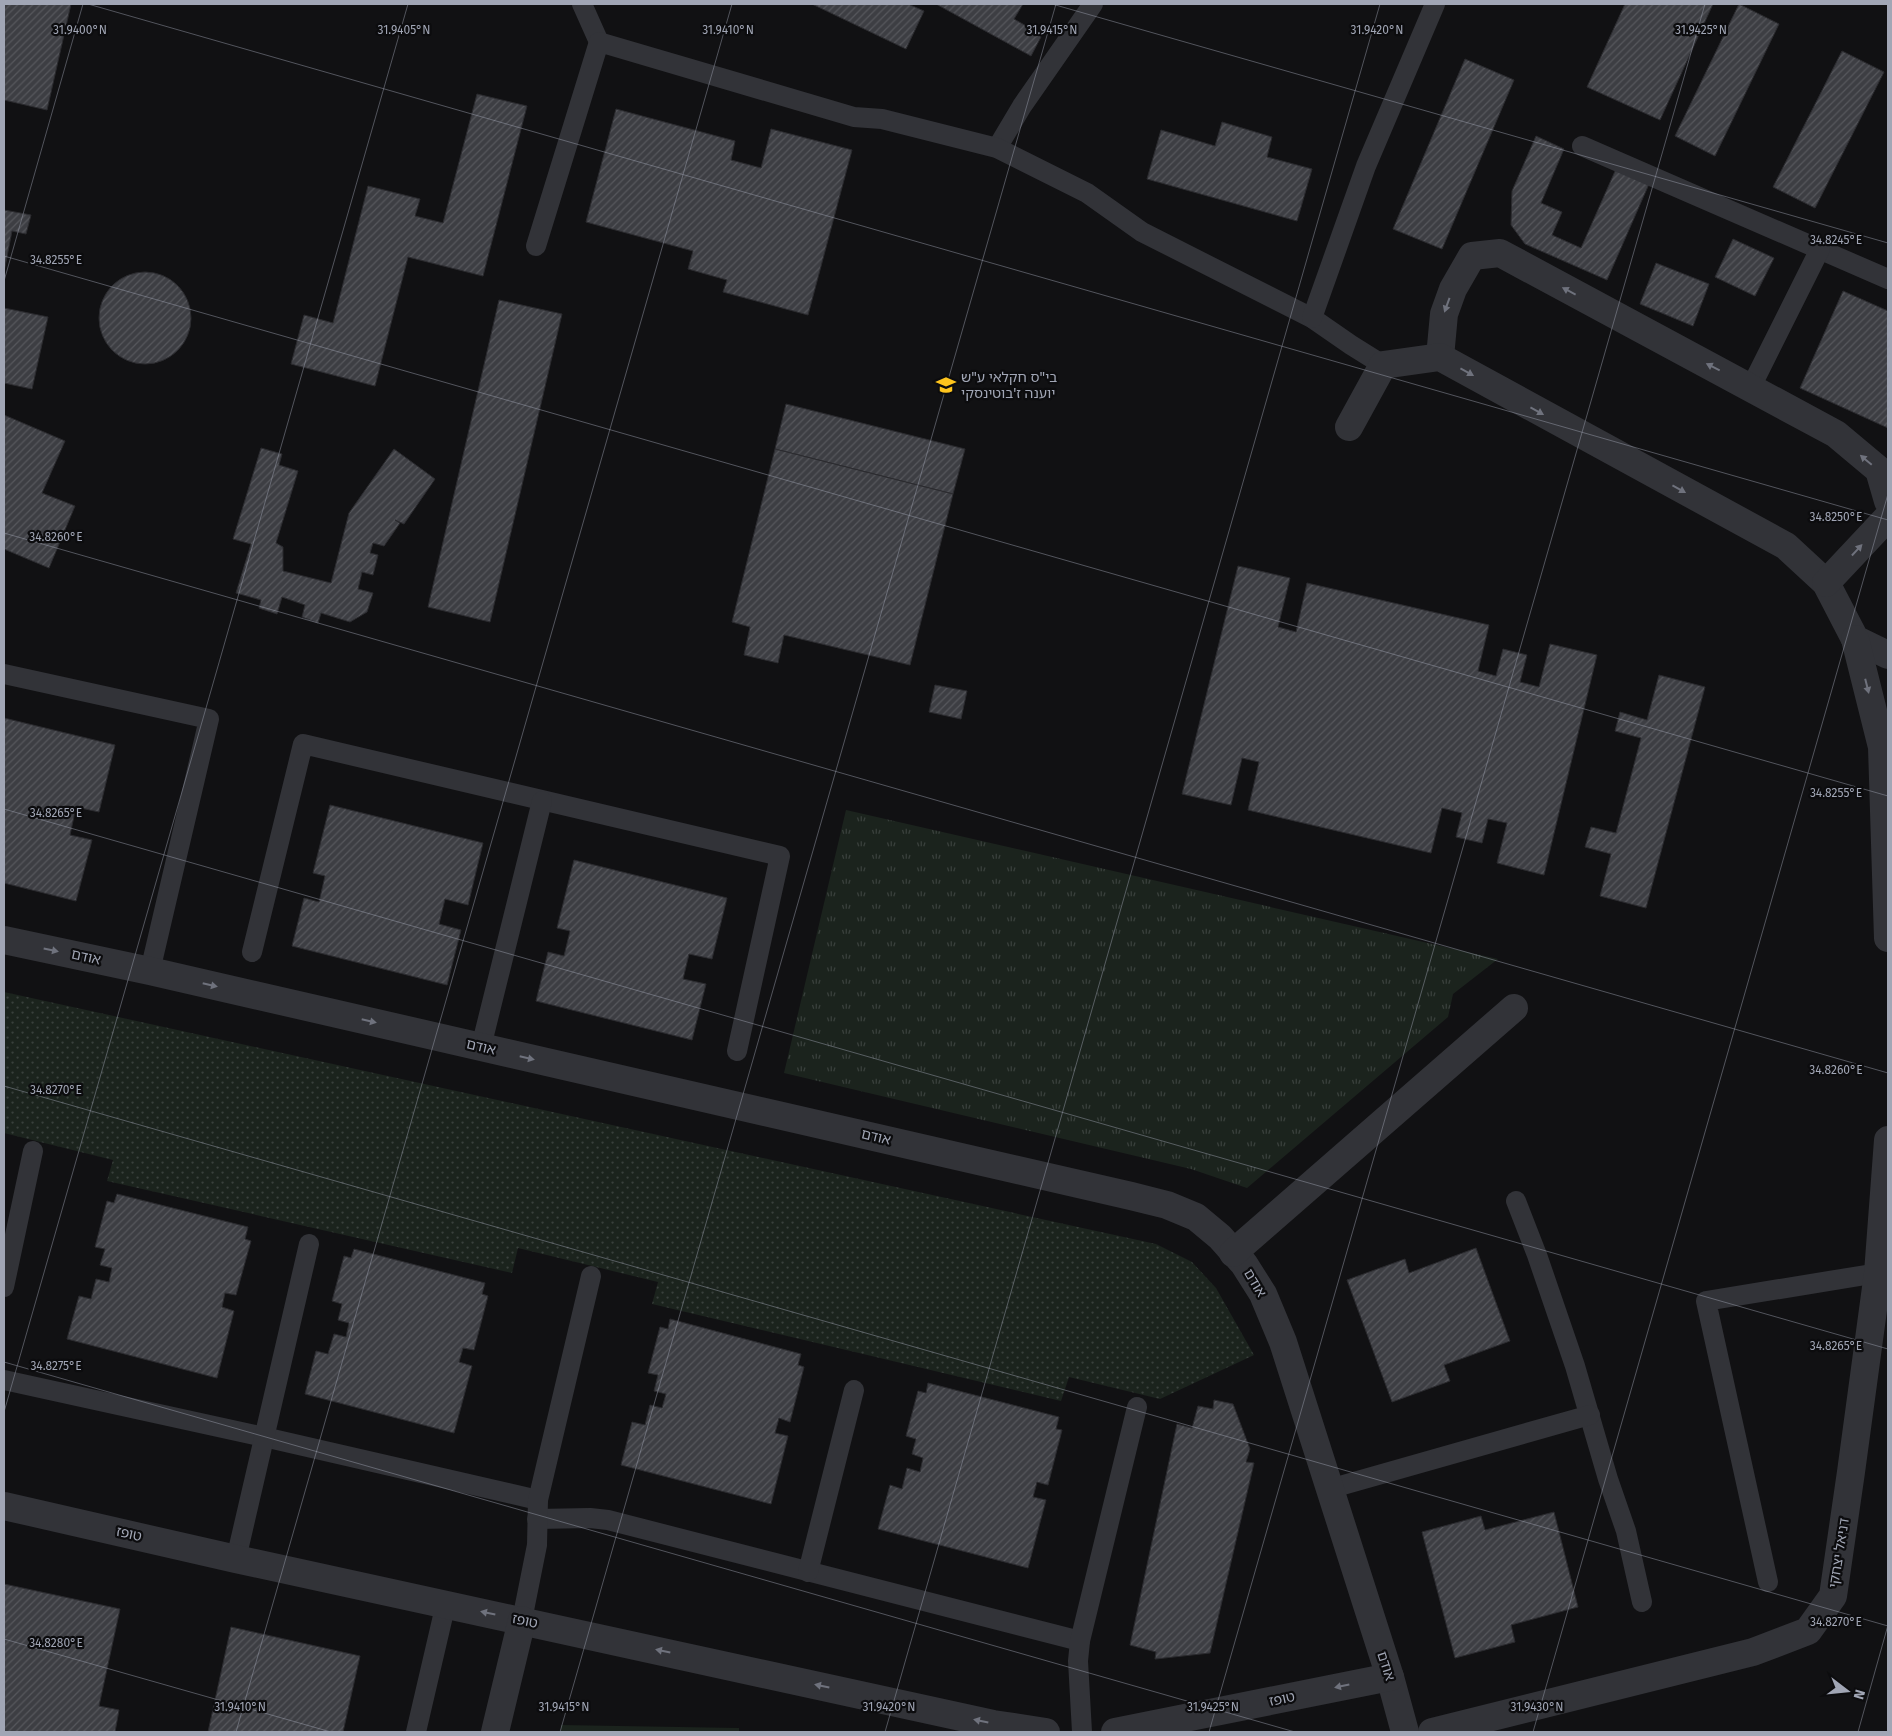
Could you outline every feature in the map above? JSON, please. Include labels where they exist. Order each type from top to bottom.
[{"type":"street","points":[[1440,357],[1444,314],[1453,289],[1467,264],[1472,256],[1500,253],[1660,341],[1751,387],[1836,434],[1879,470],[1888,501]]},
{"type":"street","points":[[1349,427],[1383,365],[1440,357],[1786,546],[1826,583],[1855,639],[1885,741],[1888,938]]},
{"type":"street","points":[[1826,583],[1888,517]]},
{"type":"street","points":[[1855,639],[1888,655]]},
{"type":"street","name":"אודם","points":[[4,940],[150,971],[1167,1205],[1196,1217],[1220,1237],[1244,1264],[1263,1294],[1283,1342],[1390,1676],[1406,1732]]},
{"type":"street","points":[[1234,1254],[1514,1008]]},
{"type":"street","name":"דניאל יצחקי","points":[[1432,1732],[1743,1655],[1808,1631],[1832,1596],[1878,1273],[1888,1140]]},
{"type":"street","name":"טופז","points":[[4,1506],[236,1559],[446,1603],[993,1724],[1046,1732]]},
{"type":"street","points":[[495,1732],[522,1620]]},
{"type":"street","name":"טופז","points":[[1115,1732],[1390,1676]]},
{"type":"lane","points":[[536,246],[599,42],[582,4]]},
{"type":"lane","points":[[997,148],[1022,106],[1093,4]]},
{"type":"lane","points":[[1312,318],[1366,166],[1435,4]]},
{"type":"lane","points":[[599,42],[854,117],[882,119],[997,148],[1087,193],[1142,232],[1312,318],[1350,345],[1383,365]]},
{"type":"lane","points":[[1582,146],[1888,278]]},
{"type":"lane","points":[[1751,387],[1820,249]]},
{"type":"lane","points":[[4,674],[209,719],[150,971]]},
{"type":"lane","points":[[252,952],[303,744],[780,856],[737,1051]]},
{"type":"lane","points":[[481,1047],[542,801]]},
{"type":"lane","points":[[4,1287],[33,1151]]},
{"type":"lane","points":[[1516,1201],[1557,1311],[1590,1415],[1608,1479],[1626,1531],[1642,1602]]},
{"type":"lane","points":[[236,1559],[309,1244]]},
{"type":"lane","points":[[1768,1582],[1706,1301],[1878,1273]]},
{"type":"lane","points":[[522,1620],[537,1545],[538,1509],[591,1276]]},
{"type":"lane","points":[[4,1380],[264,1437],[538,1509],[608,1520],[1080,1641]]},
{"type":"lane","points":[[808,1572],[854,1390]]},
{"type":"lane","points":[[1082,1732],[1078,1661],[1080,1641],[1137,1407]]},
{"type":"lane","points":[[1329,1489],[1590,1415]]},
{"type":"lane","points":[[416,1732],[446,1603]]},
{"type":"green space","points":[[846,810],[1498,959],[1453,994],[1448,1017],[1247,1188],[1191,1169],[784,1073]]},
{"type":"green space","points":[[4,992],[1156,1244],[1192,1262],[1216,1288],[1254,1355],[1160,1399],[1069,1377],[1061,1401],[652,1304],[658,1282],[518,1248],[512,1273],[107,1181],[113,1160],[4,1133]]},
{"type":"green space","points":[[561,1725],[739,1728],[739,1732],[561,1732]]},
{"type":"building","points":[[4,4],[71,4],[47,110],[4,100]]},
{"type":"building","points":[[812,4],[908,4],[924,11],[906,49]]},
{"type":"building","points":[[936,4],[1023,4],[1014,19],[1042,35],[1031,56]]},
{"type":"building","points":[[1625,4],[1713,4],[1660,120],[1587,87]]},
{"type":"building","points":[[1739,4],[1779,24],[1715,156],[1675,136]]},
{"type":"building","points":[[1842,51],[1884,72],[1815,208],[1773,187]]},
{"type":"building","points":[[1465,59],[1514,80],[1442,249],[1393,229]]},
{"type":"building","points":[[477,94],[527,106],[483,276],[408,257],[375,386],[291,364],[304,315],[333,323],[368,186],[420,199],[415,216],[443,223]]},
{"type":"building","points":[[616,109],[735,141],[731,160],[761,168],[771,129],[852,150],[808,315],[723,292],[727,280],[688,269],[693,251],[586,222]]},
{"type":"building","points":[[1222,122],[1272,137],[1267,157],[1312,169],[1297,221],[1147,179],[1161,130],[1215,146]]},
{"type":"building","points":[[1536,136],[1564,149],[1541,203],[1562,212],[1552,235],[1581,248],[1616,169],[1649,184],[1607,280],[1525,244],[1511,225],[1512,191]]},
{"type":"building","points":[[4,210],[31,215],[26,234],[12,231],[4,272]]},
{"type":"building","points":[[1733,239],[1774,258],[1755,296],[1715,277]]},
{"type":"building","points":[[1656,263],[1709,284],[1693,326],[1640,304]]},
{"type":"building","points":[[145,272],[163,276],[177,286],[187,300],[191,318],[187,336],[177,350],[163,360],[145,364],[127,360],[113,350],[103,336],[99,318],[103,300],[113,286],[127,276]]},
{"type":"building","points":[[1843,291],[1888,311],[1888,428],[1800,388]]},
{"type":"building","points":[[499,300],[562,314],[490,622],[428,607]]},
{"type":"building","points":[[4,308],[48,317],[32,389],[4,383]]},
{"type":"building","points":[[786,404],[965,449],[953,494],[775,449]]},
{"type":"building","points":[[4,415],[65,441],[42,493],[75,506],[49,568],[4,549]]},
{"type":"building","points":[[261,448],[282,454],[279,465],[298,471],[276,543],[283,547],[283,571],[331,583],[349,513],[394,449],[435,479],[404,524],[395,520],[400,523],[384,546],[373,543],[370,553],[378,555],[373,575],[362,572],[358,589],[373,593],[367,612],[350,622],[321,613],[318,623],[302,617],[305,605],[282,597],[277,614],[259,608],[261,600],[236,593],[251,544],[233,539]]},
{"type":"building","points":[[775,449],[953,494],[910,665],[784,635],[778,663],[744,655],[750,627],[732,622]]},
{"type":"building","points":[[1238,566],[1290,578],[1278,627],[1296,632],[1307,583],[1489,625],[1478,671],[1496,676],[1503,649],[1527,655],[1520,682],[1539,687],[1550,644],[1597,655],[1544,875],[1497,863],[1507,823],[1488,819],[1482,843],[1456,837],[1462,813],[1442,808],[1431,853],[1248,810],[1259,762],[1242,758],[1231,805],[1182,794]]},
{"type":"building","points":[[1659,675],[1705,687],[1646,908],[1600,896],[1611,854],[1585,847],[1591,827],[1616,833],[1641,738],[1615,731],[1620,712],[1647,720]]},
{"type":"building","points":[[935,685],[967,691],[961,719],[929,712]]},
{"type":"building","points":[[4,718],[115,745],[99,812],[76,807],[70,835],[92,840],[76,901],[4,883]]},
{"type":"building","points":[[330,805],[483,843],[468,905],[445,899],[439,924],[461,930],[447,985],[292,946],[304,898],[319,902],[325,876],[313,873]]},
{"type":"building","points":[[574,860],[727,898],[712,959],[689,954],[683,979],[706,984],[692,1040],[536,1001],[548,952],[564,956],[570,931],[557,928]]},
{"type":"building","points":[[117,1194],[248,1227],[245,1239],[251,1241],[236,1295],[225,1293],[222,1307],[234,1311],[217,1378],[67,1339],[79,1296],[91,1299],[96,1279],[109,1282],[112,1268],[100,1265],[105,1249],[95,1247],[107,1201],[114,1203]]},
{"type":"building","points":[[1476,1248],[1510,1341],[1444,1365],[1450,1381],[1392,1402],[1347,1280],[1405,1259],[1409,1273]]},
{"type":"building","points":[[354,1249],[485,1283],[482,1294],[488,1296],[474,1350],[463,1348],[459,1362],[472,1366],[454,1433],[305,1394],[316,1351],[328,1354],[334,1334],[346,1337],[349,1323],[338,1320],[342,1304],[332,1301],[344,1256],[351,1258]]},
{"type":"building","points":[[670,1319],[801,1354],[798,1365],[804,1367],[790,1422],[779,1418],[775,1433],[788,1436],[771,1504],[621,1465],[632,1422],[645,1425],[650,1405],[662,1408],[666,1394],[654,1391],[658,1375],[648,1373],[660,1327],[668,1329]]},
{"type":"building","points":[[928,1383],[1059,1417],[1056,1429],[1062,1430],[1048,1485],[1037,1482],[1033,1497],[1046,1500],[1028,1568],[878,1529],[890,1485],[902,1489],[907,1468],[920,1472],[923,1458],[912,1454],[916,1439],[906,1436],[918,1391],[926,1393]]},
{"type":"building","points":[[1214,1400],[1233,1404],[1250,1449],[1246,1462],[1254,1463],[1210,1653],[1155,1659],[1156,1652],[1130,1645],[1177,1424],[1192,1428],[1198,1406],[1213,1409]]},
{"type":"building","points":[[1554,1512],[1578,1607],[1511,1625],[1515,1642],[1455,1658],[1422,1532],[1481,1516],[1485,1530]]},
{"type":"building","points":[[4,1584],[120,1609],[99,1706],[119,1710],[115,1732],[4,1732]]},
{"type":"building","points":[[231,1627],[360,1656],[343,1732],[208,1732]]},
{"type":"place","name":"בי\"ס חקלאי ע\"ש יוענה ז'בוטינסקי","points":[[946,385]]}]
